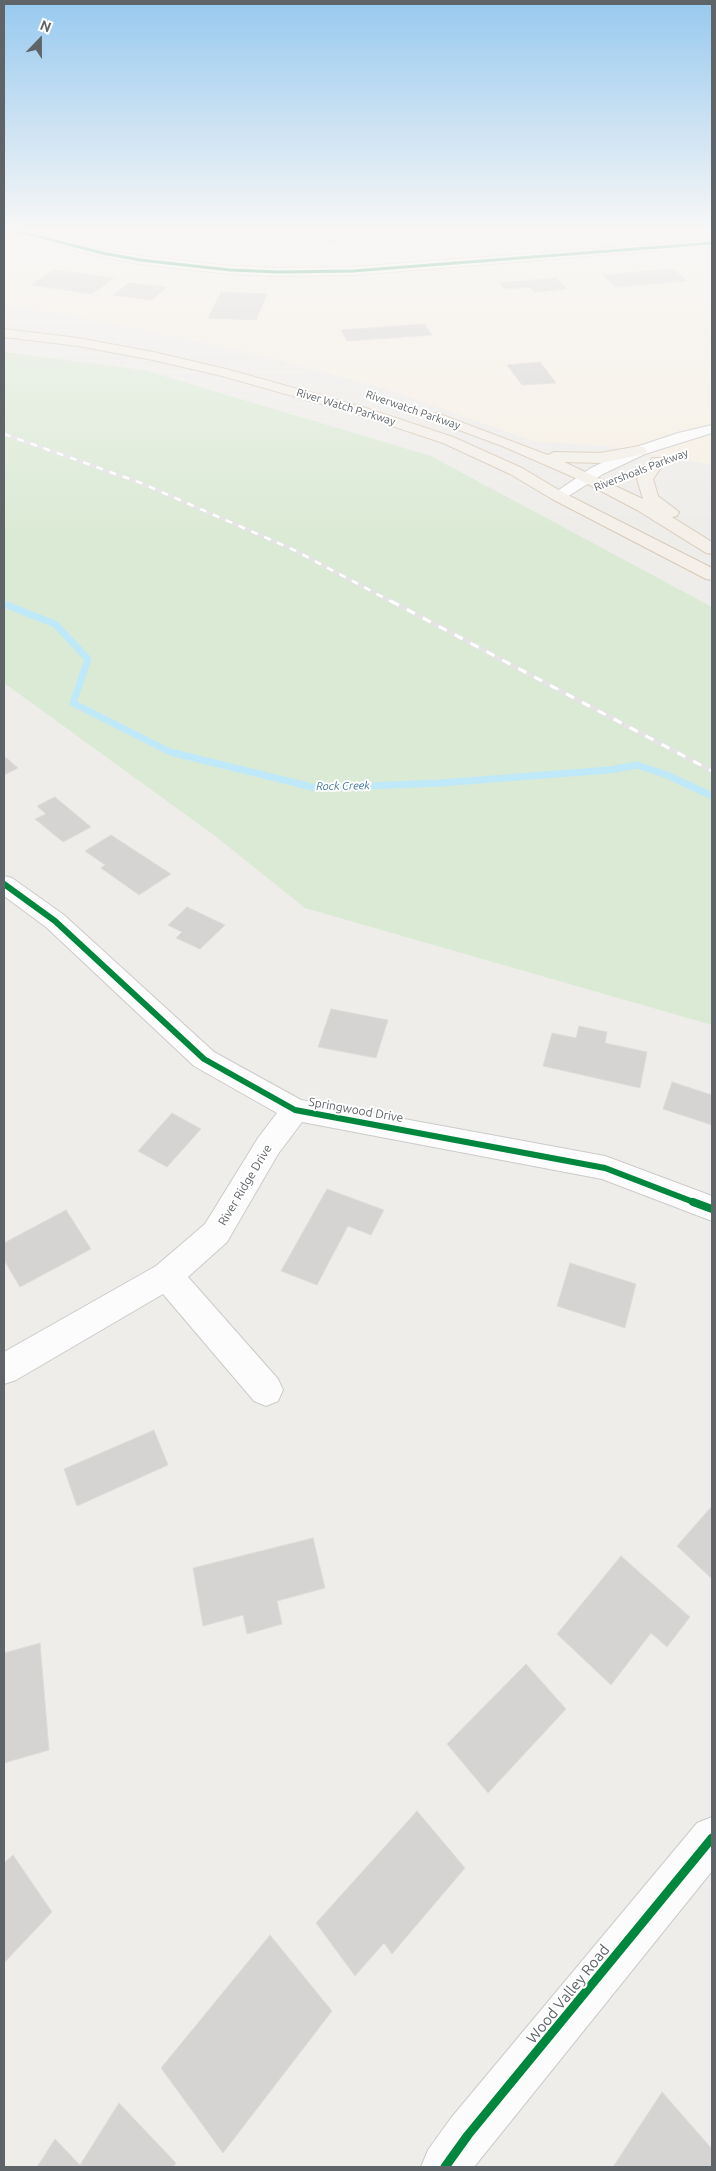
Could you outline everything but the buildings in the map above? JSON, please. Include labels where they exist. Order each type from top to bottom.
[{"type":"main road","name":"River Watch Parkway","points":[[4,333],[78,342],[153,356],[291,390],[448,440],[516,471],[558,496]]},
{"type":"main road","name":"Riverwatch Parkway","points":[[422,412],[507,444],[586,477],[643,506],[712,549]]},
{"type":"main road","points":[[507,444],[558,458],[600,458],[639,451]]},
{"type":"main road","points":[[658,461],[646,479],[650,498],[712,538]]},
{"type":"main road","points":[[558,496],[712,575]]},
{"type":"street","name":"Rivershoals Parkway","points":[[558,496],[586,477],[639,451],[683,436],[712,429]]},
{"type":"street","name":"Rivershoals Parkway","points":[[558,496],[604,487],[658,461],[676,456]]},
{"type":"street","name":"Springwood Drive","points":[[4,884],[56,921],[204,1059],[295,1110],[605,1168],[712,1209]]},
{"type":"street","name":"River Ridge Drive","points":[[4,1368],[167,1276],[216,1233],[268,1146],[295,1110]]},
{"type":"street","points":[[167,1276],[266,1390]]},
{"type":"street","name":"Wood Valley Road","points":[[445,2167],[468,2135],[712,1838]]},
{"type":"shaded area","points":[[148,331],[712,331],[712,465],[606,446],[533,441],[383,388],[251,353]]},
{"type":"green space","points":[[4,352],[144,370],[431,456],[712,607],[712,1025],[305,908],[215,836],[4,683]]},
{"type":"waterway","name":"Rock Creek","points":[[4,604],[55,624],[88,659],[73,703],[170,752],[316,788],[441,783],[609,770],[637,765],[667,775],[712,796]]},
{"type":"railway","points":[[4,434],[141,483],[294,550],[394,603]]},
{"type":"railway","points":[[391,601],[712,771]]},
{"type":"cycle path","points":[[4,884],[55,921],[204,1059],[295,1110],[605,1168],[712,1209]]},
{"type":"cycle path","points":[[445,2167],[468,2135],[712,1838]]}]
